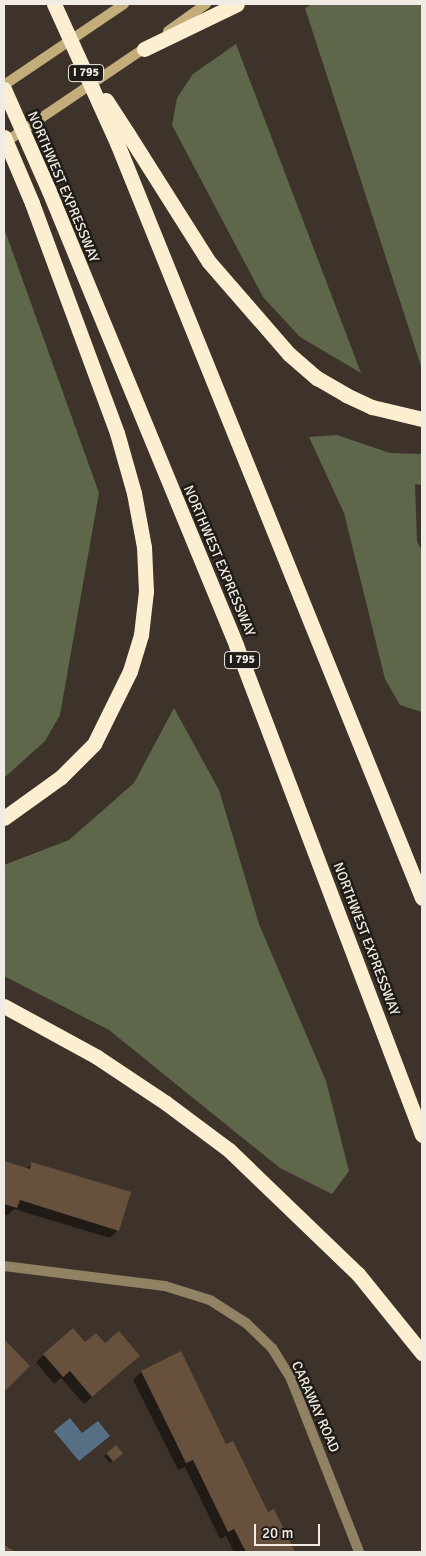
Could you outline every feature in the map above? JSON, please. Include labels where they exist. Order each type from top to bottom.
[{"type":"highway","name":"I 795","points":[[54,4],[78,57],[122,138],[422,898]]},
{"type":"highway","points":[[144,49],[237,4]]},
{"type":"highway","name":"NORTHWEST EXPRESSWAY","points":[[4,87],[49,191],[236,645],[422,1135]]},
{"type":"highway","points":[[4,137],[32,202],[117,432],[142,538],[146,591],[141,635],[130,671],[94,744],[61,777],[4,818]]},
{"type":"highway","points":[[122,138],[209,262],[290,354],[317,378],[346,395],[372,407],[422,419]]},
{"type":"highway","points":[[4,1006],[97,1057],[166,1103],[229,1150],[358,1274],[422,1353]]},
{"type":"main road","points":[[4,87],[124,4]]},
{"type":"main road","points":[[4,143],[144,49],[206,4]]},
{"type":"street","name":"CARAWAY ROAD","points":[[4,1266],[165,1286],[210,1300],[246,1323],[272,1348],[291,1379],[359,1552]]},
{"type":"green space","points":[[312,4],[422,4],[422,369],[305,8]]},
{"type":"green space","points":[[236,44],[361,373],[300,337],[263,297],[172,125],[177,98],[193,74]]},
{"type":"green space","points":[[4,228],[99,493],[60,715],[45,741],[4,778]]},
{"type":"green space","points":[[337,435],[390,453],[422,454],[422,485],[415,484],[417,541],[422,551],[422,712],[400,705],[385,679],[344,513],[309,437]]},
{"type":"green space","points":[[174,708],[219,790],[259,924],[326,1081],[349,1171],[332,1194],[280,1168],[109,1030],[4,976],[4,865],[69,840],[134,783]]},
{"type":"water","points":[[70,1418],[82,1433],[98,1421],[110,1436],[79,1461],[54,1431]]},
{"type":"building","points":[[4,1161],[30,1169],[31,1162],[131,1192],[119,1231],[20,1200],[17,1208],[4,1204]]},
{"type":"building","points":[[73,1328],[85,1342],[96,1333],[105,1343],[119,1331],[140,1356],[92,1397],[70,1371],[63,1377],[43,1354]]},
{"type":"building","points":[[4,1339],[30,1366],[4,1392]]},
{"type":"building","points":[[181,1351],[226,1444],[233,1441],[268,1512],[274,1509],[295,1552],[246,1552],[234,1529],[228,1532],[193,1460],[186,1463],[141,1371]]},
{"type":"building","points":[[116,1445],[123,1453],[113,1462],[106,1454]]},
{"type":"building","points":[[4,1545],[16,1552],[4,1552]]}]
